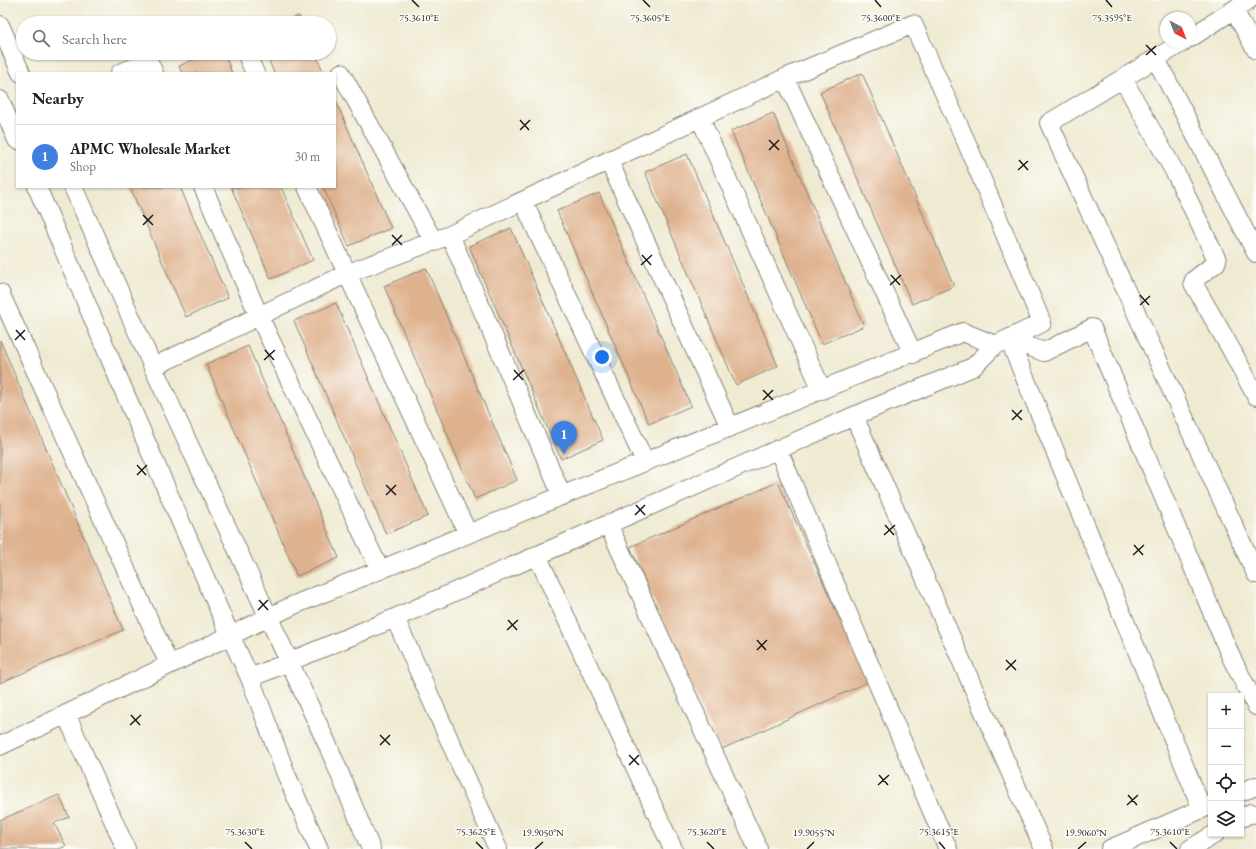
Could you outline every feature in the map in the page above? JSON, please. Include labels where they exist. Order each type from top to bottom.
[{"type":"street","points":[[1196,34],[1249,0]]},
{"type":"street","points":[[1234,10],[1256,50]]},
{"type":"street","points":[[153,366],[346,274],[442,239],[785,78],[913,24],[968,146],[1042,323],[1002,342],[973,367],[778,449],[395,618],[250,678]]},
{"type":"street","points":[[0,25],[21,72]]},
{"type":"street","points":[[1173,48],[1049,123],[1256,574]]},
{"type":"street","points":[[1156,59],[1256,253]]},
{"type":"street","points":[[249,60],[255,72]]},
{"type":"street","points":[[123,72],[148,62],[153,72]]},
{"type":"street","points":[[340,72],[442,239],[562,496]]},
{"type":"street","points":[[785,78],[913,354]]},
{"type":"street","points":[[1123,79],[1180,180],[1218,260],[1193,282],[1232,350],[1256,396]]},
{"type":"street","points":[[0,100],[16,138]]},
{"type":"street","points":[[700,118],[822,390]]},
{"type":"street","points":[[609,161],[730,427]]},
{"type":"street","points":[[37,188],[120,382],[250,678],[286,774],[319,849]]},
{"type":"street","points":[[72,188],[329,748],[371,849]]},
{"type":"street","points":[[203,188],[259,316],[380,570]]},
{"type":"street","points":[[307,188],[346,274],[468,534]]},
{"type":"street","points":[[523,201],[645,462]]},
{"type":"street","points":[[0,293],[169,664]]},
{"type":"street","points":[[0,746],[294,604],[913,354],[963,332],[1044,352],[1092,328],[1231,657],[1256,706]]},
{"type":"street","points":[[1002,342],[1207,807],[1110,849]]},
{"type":"street","points":[[854,416],[1044,849]]},
{"type":"street","points":[[778,449],[948,849]]},
{"type":"street","points":[[608,524],[758,849]]},
{"type":"street","points":[[538,555],[672,849]]},
{"type":"street","points":[[395,618],[498,849]]},
{"type":"street","points":[[66,714],[126,849]]},
{"type":"street","points":[[1244,791],[1256,786]]},
{"type":"street","points":[[1244,816],[1251,813],[1256,814]]},
{"type":"street","points":[[1190,849],[1210,837]]},
{"type":"building","points":[[193,60],[227,60],[232,72],[182,72],[179,66]]},
{"type":"building","points":[[269,60],[318,60],[324,72],[274,72]]},
{"type":"building","points":[[862,73],[954,286],[912,304],[820,92]]},
{"type":"building","points":[[336,101],[391,228],[349,246],[323,188],[336,188]]},
{"type":"building","points":[[773,113],[864,326],[822,344],[731,131]]},
{"type":"building","points":[[687,154],[778,366],[736,385],[645,172]]},
{"type":"building","points":[[130,188],[180,188],[228,298],[186,317]]},
{"type":"building","points":[[231,188],[281,188],[313,260],[271,279]]},
{"type":"building","points":[[599,193],[691,406],[649,424],[557,211]]},
{"type":"building","points":[[511,228],[603,440],[561,459],[469,246]]},
{"type":"building","points":[[426,268],[517,480],[475,499],[384,286]]},
{"type":"building","points":[[336,303],[428,516],[386,534],[294,321]]},
{"type":"building","points":[[0,340],[123,630],[0,683]]},
{"type":"building","points":[[248,346],[339,558],[297,576],[206,364]]},
{"type":"building","points":[[778,482],[868,682],[720,750],[630,547]]},
{"type":"building","points":[[59,795],[69,817],[54,823],[66,846],[59,849],[0,849],[0,820]]},
{"type":"place","name":"APMC Wholesale Market","points":[[564,454]]}]
